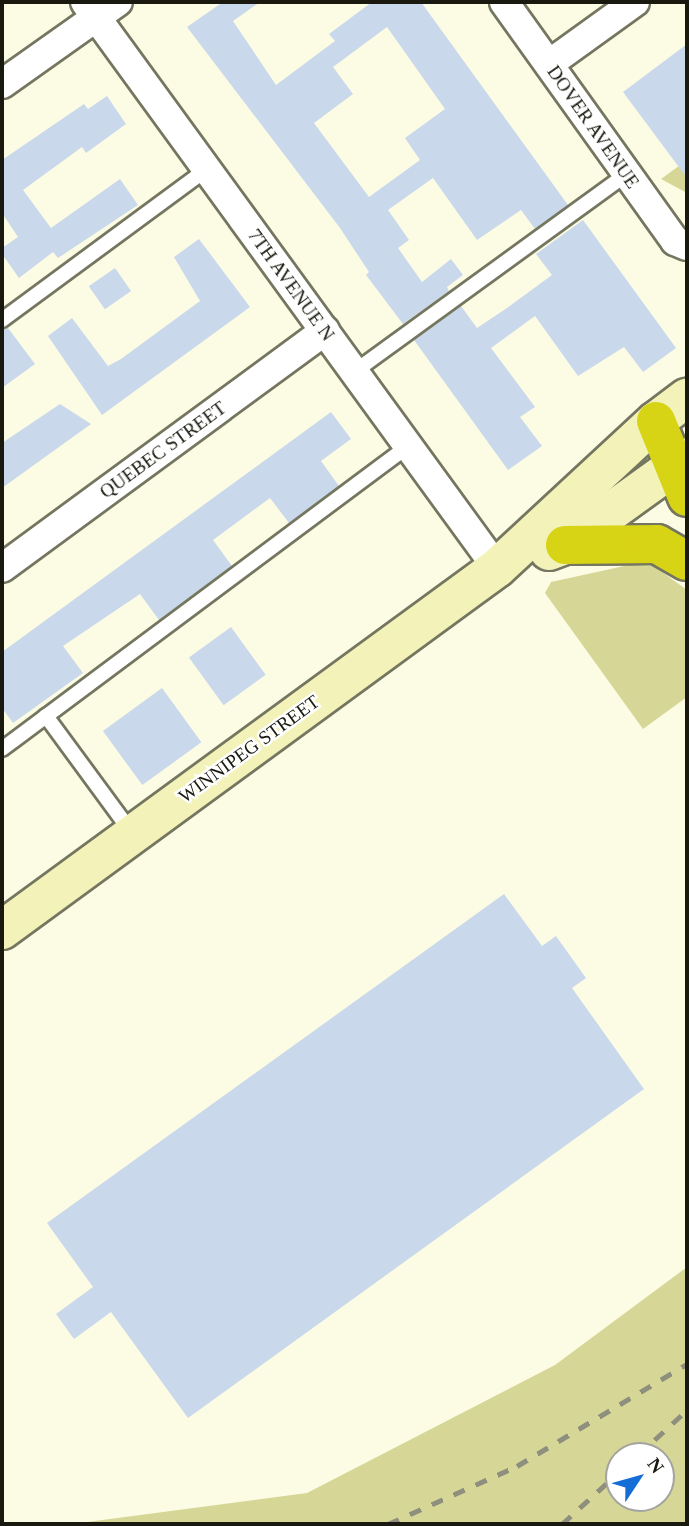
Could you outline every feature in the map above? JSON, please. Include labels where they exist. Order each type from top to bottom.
[{"type":"highway","points":[[656,421],[682,474]]},
{"type":"highway","points":[[565,545],[657,544],[687,561]]},
{"type":"main road","name":"WINNIPEG STREET","points":[[2,930],[497,569],[656,421],[687,398]]},
{"type":"main road","name":"WINNIPEG STREET","points":[[497,569],[565,545],[682,474]]},
{"type":"street","name":"DOVER AVENUE","points":[[504,2],[675,241],[687,246]]},
{"type":"street","points":[[549,64],[635,2]]},
{"type":"street","points":[[2,84],[100,7]]},
{"type":"street","name":"7TH AVENUE N","points":[[100,7],[207,169],[497,569]]},
{"type":"street","name":"QUEBEC STREET","points":[[2,568],[325,331]]},
{"type":"lane","points":[[2,320],[207,169]]},
{"type":"lane","points":[[354,372],[627,174]]},
{"type":"lane","points":[[2,749],[408,446]]},
{"type":"lane","points":[[46,716],[133,834]]},
{"type":"green space","points":[[687,160],[687,193],[661,179]]},
{"type":"green space","points":[[647,561],[687,590],[687,697],[643,729],[545,593],[551,582]]},
{"type":"green space","points":[[687,1267],[687,1524],[72,1524],[307,1493],[555,1365]]},
{"type":"building","points":[[223,2],[260,2],[233,21],[276,85],[335,41],[329,34],[372,2],[421,2],[568,205],[535,229],[521,210],[477,240],[433,178],[388,210],[409,240],[398,248],[422,282],[451,259],[463,275],[447,287],[449,291],[403,324],[366,275],[369,272],[340,228],[187,27]],"holes":[[[387,27],[445,109],[405,138],[420,160],[369,197],[314,123],[353,94],[333,67]]]},
{"type":"building","points":[[687,44],[687,178],[623,92]]},
{"type":"building","points":[[107,96],[126,124],[86,153],[82,147],[23,190],[51,228],[120,179],[138,205],[58,258],[53,252],[19,278],[2,254],[2,248],[18,237],[2,213],[2,160],[84,104],[88,109]]},
{"type":"building","points":[[583,220],[676,348],[643,372],[624,347],[578,376],[535,316],[491,348],[535,407],[520,417],[542,446],[508,470],[414,340],[461,306],[477,328],[507,308],[552,275],[536,254]]},
{"type":"building","points":[[199,239],[250,307],[102,415],[48,336],[72,318],[108,366],[121,359],[200,301],[174,257]]},
{"type":"building","points":[[115,268],[131,291],[105,309],[89,286]]},
{"type":"building","points":[[8,328],[35,364],[2,388],[2,329]]},
{"type":"building","points":[[60,404],[91,424],[2,488],[2,443]]},
{"type":"building","points":[[331,412],[351,439],[321,461],[339,486],[289,523],[270,498],[213,540],[232,566],[159,620],[140,594],[63,646],[83,673],[13,723],[2,708],[2,652]]},
{"type":"building","points":[[231,627],[266,675],[224,705],[189,658]]},
{"type":"building","points":[[162,688],[201,742],[142,785],[103,731]]},
{"type":"building","points":[[504,894],[542,946],[556,936],[586,978],[572,988],[644,1089],[188,1418],[111,1312],[74,1339],[56,1314],[93,1287],[47,1223]]},
{"type":"railway","points":[[388,1524],[517,1466],[687,1364]]},
{"type":"railway","points":[[652,1442],[687,1410]]},
{"type":"railway","points":[[562,1524],[605,1485]]}]
